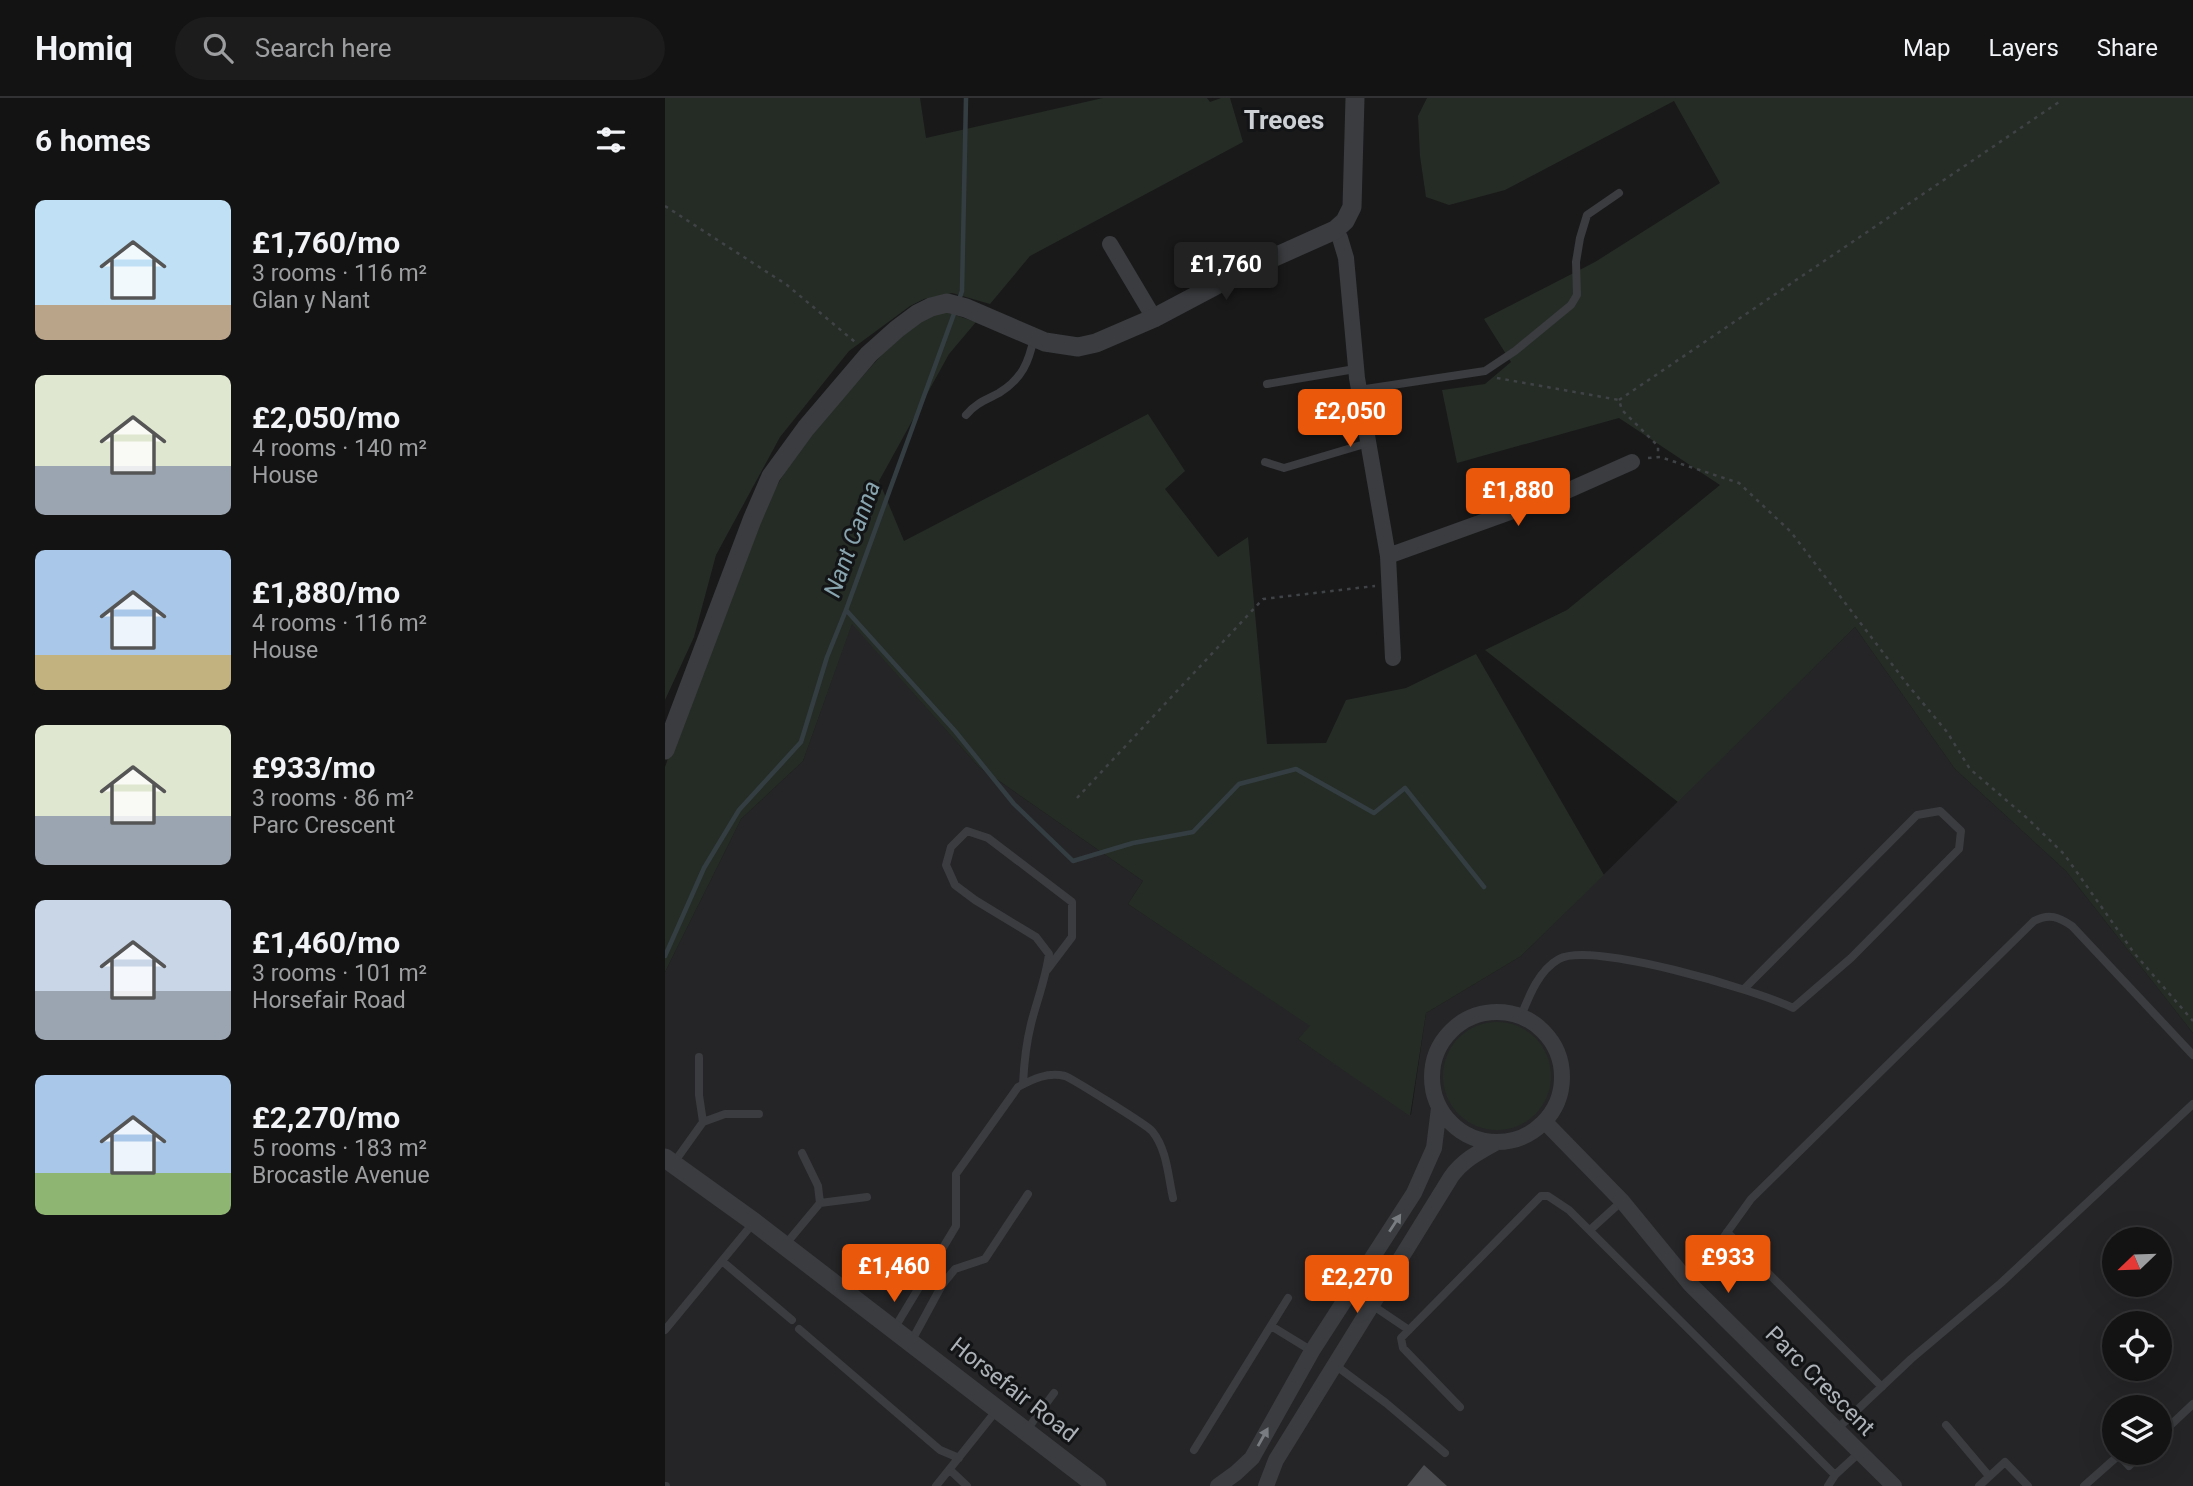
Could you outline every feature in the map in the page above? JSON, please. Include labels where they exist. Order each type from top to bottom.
[{"type":"street","points":[[665,750],[771,476],[806,428],[869,354],[917,314],[931,307],[956,305],[1062,346],[1078,347],[1096,343],[1154,318],[1239,273],[1335,230],[1352,207],[1355,98]]},
{"type":"street","points":[[1335,230],[1341,238],[1346,258],[1355,369],[1388,556],[1393,658]]},
{"type":"street","points":[[1110,244],[1154,318]]},
{"type":"street","points":[[1388,556],[1560,494],[1632,463]]},
{"type":"street","points":[[1486,1012],[1521,1016],[1537,1025],[1558,1054],[1562,1072],[1561,1090],[1555,1107],[1545,1122],[1531,1133],[1515,1140],[1479,1140],[1463,1133],[1439,1108],[1431,1074],[1434,1056],[1454,1027],[1469,1017],[1486,1012]]},
{"type":"street","points":[[1217,1486],[1252,1458],[1312,1351],[1414,1194],[1434,1148],[1439,1108]]},
{"type":"street","name":"Parc Crescent","points":[[1545,1122],[1622,1201],[1690,1284],[1894,1486]]},
{"type":"street","points":[[1266,1486],[1276,1460],[1451,1177],[1471,1157],[1497,1142]]},
{"type":"street","name":"Horsefair Road","points":[[669,1161],[785,1245],[1097,1486]]},
{"type":"lane","points":[[1359,390],[1485,371],[1515,351],[1571,305],[1577,295],[1576,262],[1587,215],[1619,193]]},
{"type":"lane","points":[[966,415],[979,402],[1002,391],[1020,374],[1029,359],[1034,337]]},
{"type":"lane","points":[[1267,384],[1355,369]]},
{"type":"lane","points":[[1265,462],[1284,468],[1368,443]]},
{"type":"lane","points":[[1521,1016],[1536,980],[1559,958],[1591,954],[1711,979],[1777,1000],[1793,1008],[1851,958],[1959,849],[1961,831],[1940,811],[1917,815],[1744,989]]},
{"type":"lane","points":[[1023,1084],[1024,1058],[1030,1027],[1049,954],[1036,937],[975,901],[955,885],[946,865],[951,847],[967,831],[988,838],[1072,902],[1072,937],[1047,970]]},
{"type":"lane","points":[[1690,1284],[1751,1199],[2034,920],[2044,915],[2063,919],[2072,926],[2193,1055]]},
{"type":"lane","points":[[699,1057],[698,1095],[703,1122]]},
{"type":"lane","points":[[894,1329],[956,1226],[956,1174],[1018,1087],[1032,1079],[1047,1075],[1067,1076],[1151,1130],[1163,1149],[1173,1198]]},
{"type":"lane","points":[[1837,1430],[2001,1283],[2193,1104]]},
{"type":"lane","points":[[669,1161],[703,1122],[725,1114],[759,1114]]},
{"type":"lane","points":[[802,1153],[818,1186],[820,1203]]},
{"type":"lane","points":[[911,1342],[955,1269],[985,1259],[1028,1194]]},
{"type":"lane","points":[[1460,1407],[1403,1348],[1401,1338],[1541,1196],[1548,1196],[1569,1209],[1835,1475]]},
{"type":"lane","points":[[785,1245],[820,1203],[867,1197]]},
{"type":"lane","points":[[1590,1230],[1622,1201]]},
{"type":"lane","points":[[665,1330],[754,1222]]},
{"type":"lane","points":[[1727,1232],[1882,1387]]},
{"type":"lane","points":[[722,1261],[792,1320]]},
{"type":"lane","points":[[1194,1450],[1288,1297]]},
{"type":"lane","points":[[1372,1305],[1409,1330]]},
{"type":"lane","points":[[1271,1326],[1312,1351]]},
{"type":"lane","points":[[799,1329],[940,1450],[959,1458]]},
{"type":"lane","points":[[1335,1365],[1445,1452]]},
{"type":"lane","points":[[1026,1431],[1054,1393]]},
{"type":"lane","points":[[2172,1424],[2193,1404]]},
{"type":"lane","points":[[936,1486],[998,1409]]},
{"type":"lane","points":[[1946,1425],[1989,1476]]},
{"type":"lane","points":[[1828,1486],[1835,1475],[1860,1452]]},
{"type":"lane","points":[[1979,1486],[2005,1462],[2028,1486]]},
{"type":"lane","points":[[2084,1486],[2108,1465]]},
{"type":"lane","points":[[950,1470],[967,1486]]},
{"type":"path","points":[[1485,371],[1492,377],[1619,400],[2059,102],[2058,98]]},
{"type":"path","points":[[665,206],[787,285],[869,354]]},
{"type":"path","points":[[1619,400],[1622,410],[1658,446],[1658,457]]},
{"type":"path","points":[[1632,463],[1644,458],[1658,457],[1739,483],[1791,532],[1947,732],[1970,769],[2064,854],[2134,953],[2193,1021]]},
{"type":"path","points":[[1077,799],[1263,599],[1389,584]]},
{"type":"shaded area","points":[[665,98],[920,98],[926,138],[1103,98],[1207,98],[1210,102],[1230,98],[1243,142],[1030,256],[990,304],[952,293],[924,299],[910,306],[849,351],[780,437],[716,555],[694,637],[665,700]]},
{"type":"shaded area","points":[[1427,98],[2193,98],[2193,1033],[2066,871],[1955,769],[1855,627],[1678,802],[1485,650],[1567,610],[1720,485],[1619,418],[1457,463],[1442,390],[1485,384],[1511,362],[1484,319],[1595,262],[1720,183],[1674,101],[1505,190],[1449,205],[1426,197],[1418,116]]},
{"type":"shaded area","points":[[946,312],[976,322],[949,354],[879,481],[904,541],[1148,414],[1185,471],[1165,489],[1218,557],[1248,537],[1267,744],[1326,743],[1346,700],[1406,688],[1476,654],[1604,875],[1521,956],[1426,1013],[1410,1116],[1298,1039],[1310,1026],[1128,904],[1143,881],[979,767],[852,624],[803,761],[741,819],[665,972],[665,767],[695,682],[767,503],[790,463],[825,418],[904,330],[929,315]]},
{"type":"shaded area","points":[[852,623],[979,767],[1143,881],[1128,904],[1311,1026],[1298,1039],[1411,1115],[1426,1013],[1521,956],[1855,627],[1955,769],[2066,871],[2193,1033],[2193,1486],[665,1486],[665,972],[741,819],[803,761]]},
{"type":"shaded area","points":[[1497,1022],[1518,1026],[1535,1038],[1547,1055],[1551,1076],[1547,1097],[1535,1114],[1518,1126],[1497,1130],[1476,1126],[1459,1114],[1447,1097],[1443,1076],[1447,1055],[1459,1038],[1476,1026]]},
{"type":"building","points":[[1424,1465],[1447,1486],[1407,1486]]},
{"type":"waterway","name":"Nant Canna","points":[[959,300],[962,291],[966,98]]},
{"type":"waterway","name":"Nant Canna","points":[[665,956],[704,868],[739,810],[801,742],[827,657],[955,311]]},
{"type":"waterway","points":[[846,610],[955,731],[1014,804],[1073,861],[1133,843],[1193,832],[1239,784],[1296,769],[1374,813],[1405,788],[1484,887]]},
{"type":"district","name":"Treoes","points":[[1284,120]]}]
